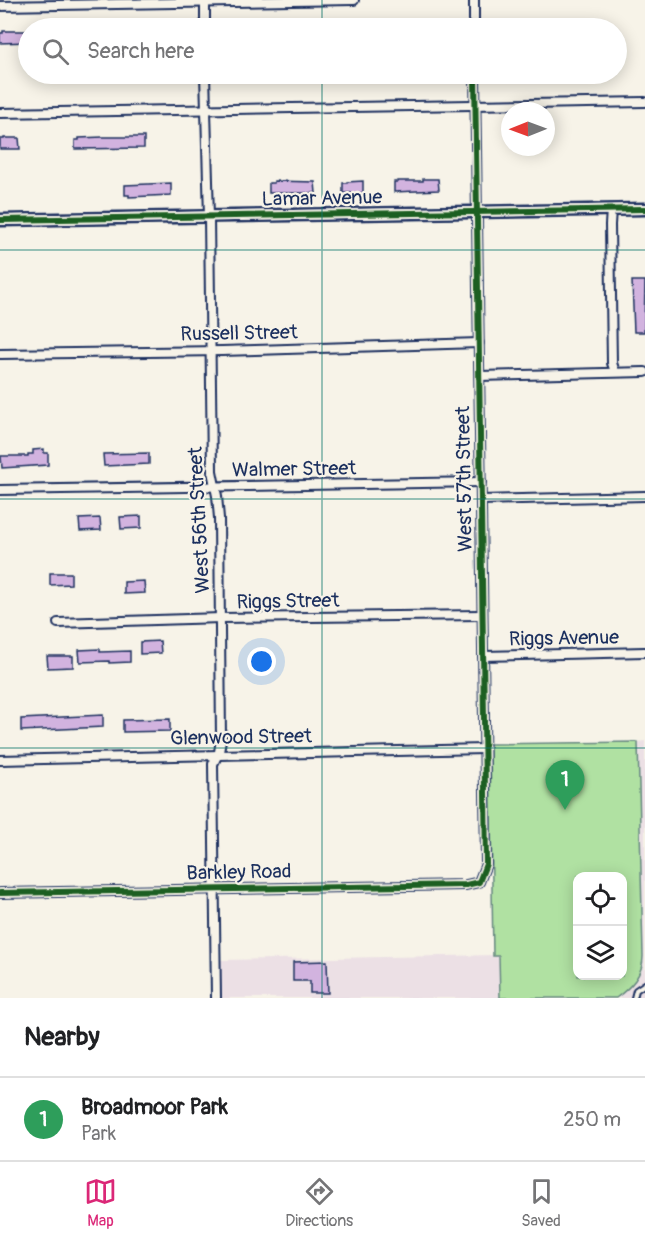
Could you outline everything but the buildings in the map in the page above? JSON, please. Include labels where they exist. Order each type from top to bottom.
[{"type":"street","points":[[0,6],[354,0]]},
{"type":"street","points":[[474,0],[474,18]]},
{"type":"street","points":[[205,1],[205,18]]},
{"type":"street","name":"West 56th Street","points":[[206,84],[212,471],[219,514],[221,618],[221,740],[220,749],[213,764],[216,998]]},
{"type":"street","name":"West 57th Street","points":[[475,84],[486,864],[479,882]]},
{"type":"street","points":[[0,113],[645,102]]},
{"type":"street","points":[[611,209],[612,363],[615,372]]},
{"type":"street","name":"Lamar Avenue","points":[[0,220],[645,209]]},
{"type":"street","name":"Russell Street","points":[[0,354],[210,351],[479,343]]},
{"type":"street","points":[[480,376],[645,372]]},
{"type":"street","name":"Walmer Street","points":[[0,490],[481,482]]},
{"type":"street","points":[[481,500],[645,496]]},
{"type":"street","name":"Riggs Street","points":[[58,623],[221,618],[482,615]]},
{"type":"street","name":"Riggs Avenue","points":[[483,656],[645,652]]},
{"type":"street","name":"Glenwood Street","points":[[0,760],[484,749]]},
{"type":"street","name":"Barkley Road","points":[[0,894],[466,885],[479,882]]},
{"type":"lane","points":[[634,998],[636,990],[645,984]]},
{"type":"shaded area","points":[[645,741],[645,998],[616,998],[637,978],[643,963],[638,742]]},
{"type":"shaded area","points":[[499,955],[500,998],[221,998],[221,960]]},
{"type":"green space","points":[[638,742],[643,956],[641,969],[635,980],[616,998],[500,998],[499,956],[493,956],[490,744]]},
{"type":"cycle path","points":[[0,893],[466,885],[479,882],[486,864],[475,84]]},
{"type":"cycle path","points":[[0,220],[645,209]]},
{"type":"place","name":"Broadmoor Park","points":[[565,810]]}]
